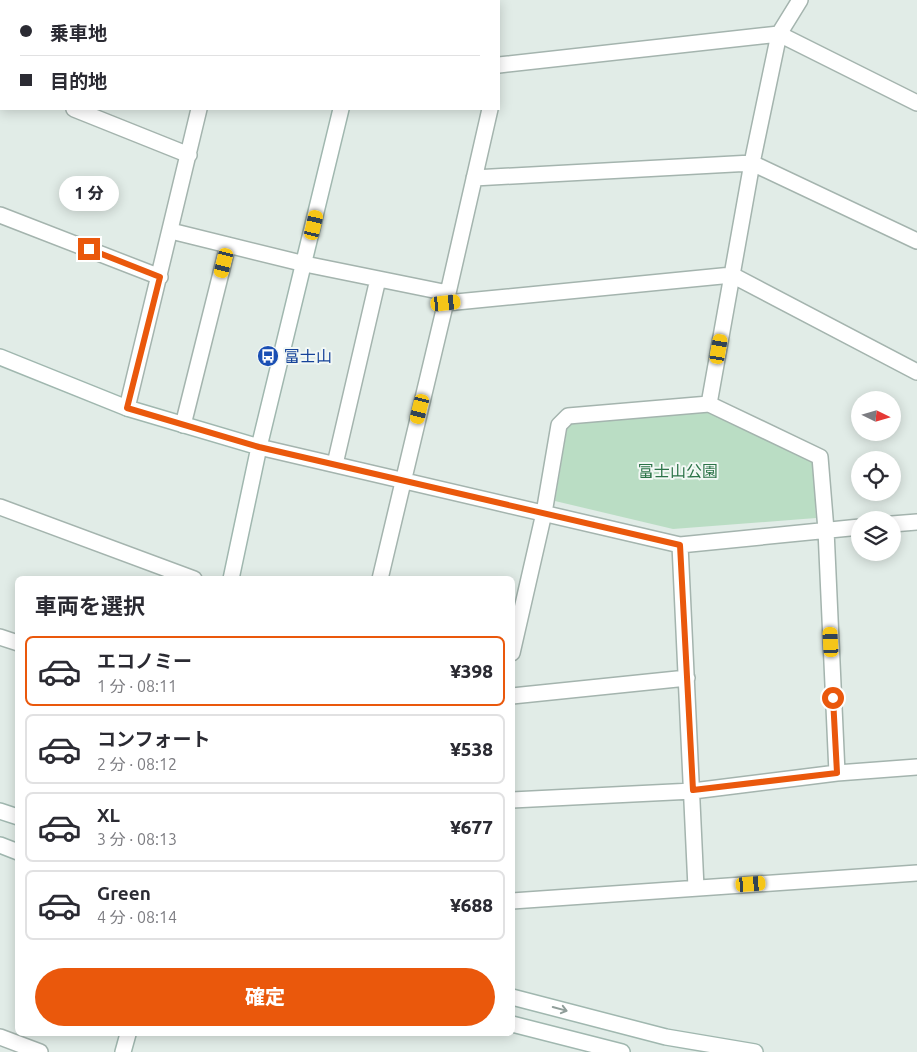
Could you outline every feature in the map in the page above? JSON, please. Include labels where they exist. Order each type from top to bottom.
[{"type":"street","points":[[709,404],[752,163],[778,34],[800,0]]},
{"type":"street","points":[[500,66],[778,34],[917,103]]},
{"type":"street","points":[[76,110],[189,155]]},
{"type":"street","points":[[127,408],[199,110]]},
{"type":"street","points":[[232,576],[259,447],[305,264],[341,110]]},
{"type":"street","points":[[381,576],[490,110]]},
{"type":"street","points":[[474,178],[752,163],[917,241]]},
{"type":"street","points":[[0,215],[160,277]]},
{"type":"street","points":[[171,230],[305,264],[378,279],[447,298],[732,275],[917,372]]},
{"type":"street","points":[[183,425],[228,245]]},
{"type":"street","points":[[335,464],[378,279]]},
{"type":"street","points":[[0,357],[127,408],[259,447],[680,545],[851,528]]},
{"type":"street","points":[[515,640],[544,513],[559,425],[568,416],[709,404],[820,457],[826,530],[837,773]]},
{"type":"street","points":[[0,507],[186,576]]},
{"type":"street","points":[[901,523],[917,522]]},
{"type":"street","points":[[680,545],[693,790],[696,888]]},
{"type":"street","points":[[0,637],[15,642]]},
{"type":"street","points":[[515,696],[687,678]]},
{"type":"street","points":[[515,800],[693,790],[837,773],[917,767]]},
{"type":"street","points":[[0,811],[15,816]]},
{"type":"street","points":[[0,845],[15,851]]},
{"type":"street","points":[[515,901],[917,873]]},
{"type":"street","points":[[515,997],[666,1036],[755,1052]]},
{"type":"street","points":[[515,1025],[622,1052]]},
{"type":"street","points":[[123,1052],[127,1036]]},
{"type":"street","points":[[0,1038],[40,1052]]},
{"type":"green space","name":"富士山公園","points":[[708,412],[813,460],[816,518],[673,529],[555,501],[568,423]]},
{"type":"place","name":"富士山","points":[[268,356]]},
{"type":"route","points":[[89,249],[160,277],[127,408],[259,447],[680,545],[693,790],[837,773],[833,698]]}]
